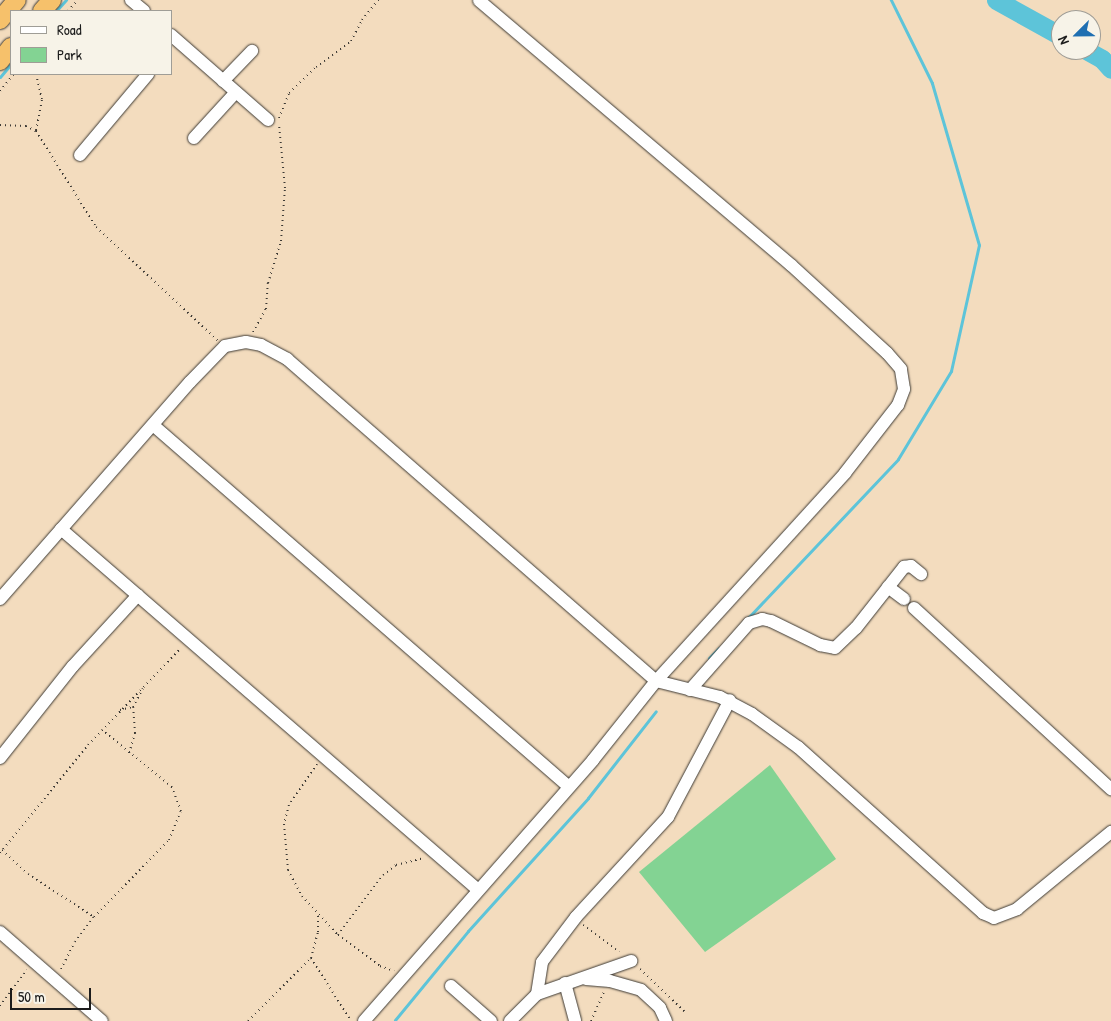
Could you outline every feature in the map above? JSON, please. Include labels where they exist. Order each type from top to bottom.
[{"type":"highway","points":[[0,20],[17,0]]},
{"type":"highway","points":[[43,10],[52,0]]},
{"type":"highway","points":[[0,61],[10,49]]},
{"type":"lane","points":[[131,0],[143,10]]},
{"type":"lane","points":[[364,1021],[568,786],[656,681],[845,473],[898,405],[904,389],[901,369],[887,352],[790,265],[479,0]]},
{"type":"lane","points":[[173,41],[268,120]]},
{"type":"lane","points":[[223,81],[252,51]]},
{"type":"lane","points":[[80,155],[147,75]]},
{"type":"lane","points":[[194,138],[236,92]]},
{"type":"lane","points":[[0,599],[224,346],[246,342],[261,344],[287,359],[656,681],[730,700],[798,747],[983,913],[994,918],[1018,909],[1111,832]]},
{"type":"lane","points":[[153,425],[568,786]]},
{"type":"lane","points":[[61,528],[324,754],[477,889]]},
{"type":"lane","points":[[690,690],[749,623],[762,619],[771,621],[820,645],[836,648],[856,628],[904,567],[911,566],[921,574]]},
{"type":"lane","points":[[888,587],[909,603],[1111,789]]},
{"type":"lane","points":[[0,758],[73,666],[138,595]]},
{"type":"lane","points":[[537,994],[542,962],[576,918],[668,817],[730,700]]},
{"type":"lane","points":[[0,932],[102,1021]]},
{"type":"lane","points":[[510,1021],[537,994],[631,961]]},
{"type":"lane","points":[[578,979],[605,980],[641,990],[660,1008],[666,1021]]},
{"type":"lane","points":[[566,983],[575,1021]]},
{"type":"lane","points":[[451,986],[491,1021]]},
{"type":"path","points":[[69,10],[78,0]]},
{"type":"path","points":[[246,342],[266,309],[268,283],[281,241],[285,188],[279,134],[283,106],[301,80],[351,41],[362,20],[378,0]]},
{"type":"path","points":[[0,91],[13,75]]},
{"type":"path","points":[[36,75],[42,100],[36,132]]},
{"type":"path","points":[[0,125],[26,126],[36,132],[100,233],[224,346]]},
{"type":"path","points":[[94,917],[28,874],[1,852],[102,730],[190,639]]},
{"type":"path","points":[[129,753],[135,733],[134,707],[143,686]]},
{"type":"path","points":[[120,710],[134,707]]},
{"type":"path","points":[[56,981],[65,958],[94,917],[169,840],[180,820],[181,803],[172,788],[102,730]]},
{"type":"path","points":[[324,754],[296,790],[284,824],[288,870],[302,896],[338,934],[380,966],[406,974]]},
{"type":"path","points":[[338,934],[383,875],[396,865],[440,856]]},
{"type":"path","points":[[248,1021],[311,958],[318,932],[318,914]]},
{"type":"path","points":[[311,958],[351,1021]]},
{"type":"path","points":[[0,1006],[33,960]]},
{"type":"path","points":[[590,1021],[603,997],[605,980]]},
{"type":"green space","points":[[770,765],[836,859],[705,952],[639,872]]},
{"type":"waterway","points":[[57,10],[66,0]]},
{"type":"waterway","points":[[746,620],[898,459],[951,371],[979,245],[932,83],[891,0]]},
{"type":"waterway","points":[[996,0],[1051,30]]},
{"type":"waterway","points":[[1101,58],[1111,69]]},
{"type":"waterway","points":[[0,77],[10,65]]},
{"type":"waterway","points":[[709,658],[719,648]]},
{"type":"waterway","points":[[395,1020],[468,931],[588,798],[656,711]]}]
